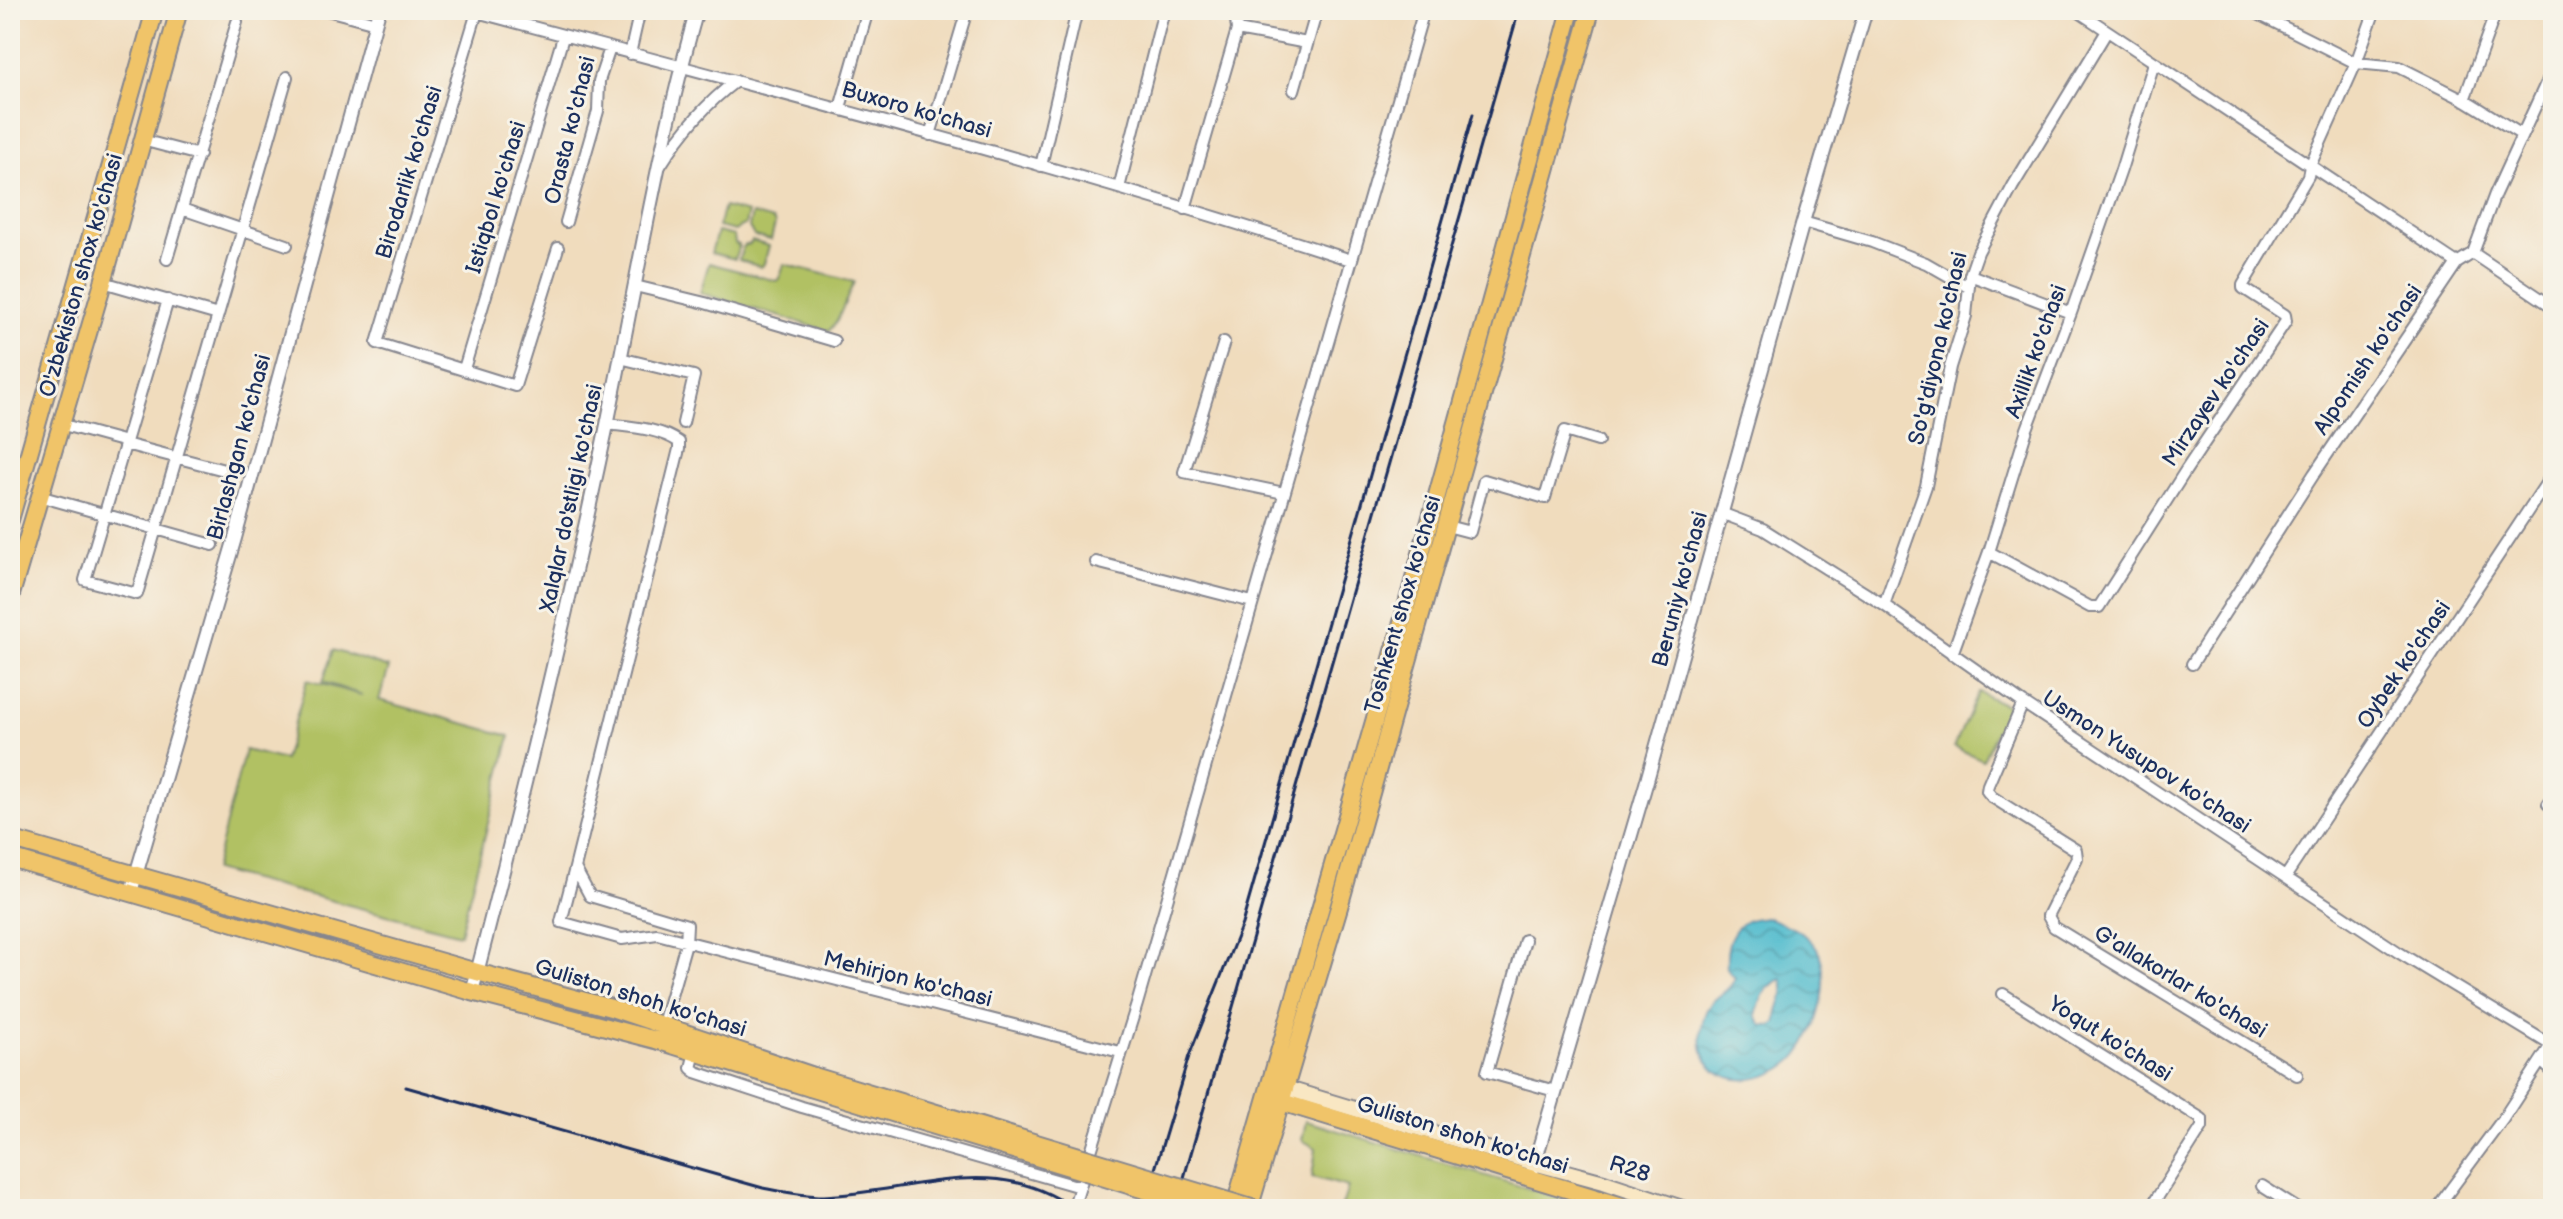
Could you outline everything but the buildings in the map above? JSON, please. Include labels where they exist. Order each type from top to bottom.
[{"type":"main road","name":"O'zbekiston shox ko'chasi","points":[[10,520],[155,10]]},
{"type":"main road","name":"O'zbekiston shox ko'chasi","points":[[10,598],[179,10]]},
{"type":"main road","name":"Toshkent shox ko'chasi","points":[[1234,1209],[1413,583],[1571,10]]},
{"type":"main road","name":"Toshkent shox ko'chasi","points":[[1252,1209],[1591,10]]},
{"type":"main road","name":"Guliston shoh ko'chasi","points":[[10,839],[663,1024],[812,1082],[1207,1209]]},
{"type":"main road","points":[[1335,854],[1352,858]]},
{"type":"main road","name":"Guliston shoh ko'chasi","points":[[10,858],[472,992],[812,1082],[1252,1209]]},
{"type":"main road","name":"Guliston shoh ko'chasi","points":[[1283,1095],[1532,1171],[1632,1209]]},
{"type":"main road","name":"R28","points":[[1532,1171],[1604,1182],[1685,1209]]},
{"type":"street","points":[[327,10],[378,17]]},
{"type":"street","points":[[630,54],[640,10]]},
{"type":"street","name":"Xalqlar do'stligi ko'chasi","points":[[472,992],[544,711],[607,424],[657,171],[697,10]]},
{"type":"street","points":[[840,108],[868,10]]},
{"type":"street","points":[[930,135],[967,10]]},
{"type":"street","points":[[1041,166],[1077,10]]},
{"type":"street","points":[[1119,188],[1164,10]]},
{"type":"street","points":[[1185,209],[1237,30],[1235,10]]},
{"type":"street","points":[[1294,90],[1317,10]]},
{"type":"street","points":[[1073,1209],[1137,1004],[1424,10]]},
{"type":"street","name":"Beruniy ko'chasi","points":[[1532,1171],[1646,784],[1803,222],[1866,10]]},
{"type":"street","points":[[2076,10],[2457,263]]},
{"type":"street","points":[[2250,10],[2356,63],[2399,67],[2464,100],[2522,135]]},
{"type":"street","name":"Mirzayev ko'chasi","points":[[1989,552],[2090,607],[2099,607],[2286,321],[2285,315],[2243,286],[2308,176],[2375,10]]},
{"type":"street","name":"Buxoro ko'chasi","points":[[473,11],[840,108],[1119,188],[1351,260]]},
{"type":"street","name":"Birodarlik ko'chasi","points":[[464,369],[377,343],[473,11]]},
{"type":"street","points":[[2464,100],[2495,14]]},
{"type":"street","name":"Birlashgan ko'chasi","points":[[131,892],[235,538],[378,17]]},
{"type":"street","points":[[167,259],[237,22]]},
{"type":"street","points":[[1237,30],[1307,43]]},
{"type":"street","name":"So'g'diyona ko'chasi","points":[[1884,605],[1926,486],[1950,367],[1966,316],[1969,281],[1978,252],[2013,186],[2107,31]]},
{"type":"street","name":"Istiqbol ko'chasi","points":[[464,369],[563,37]]},
{"type":"street","name":"Orasta ko'chasi","points":[[566,222],[598,111],[599,81],[610,48]]},
{"type":"street","name":"Axillik ko'chasi","points":[[1952,654],[1989,552],[2027,429],[2121,170],[2154,63]]},
{"type":"street","points":[[2553,68],[2495,194],[2473,253],[2553,307]]},
{"type":"street","points":[[168,300],[85,580],[137,594],[287,77]]},
{"type":"street","points":[[657,171],[677,139],[702,111],[736,81]]},
{"type":"street","points":[[142,140],[199,155]]},
{"type":"street","points":[[182,209],[287,245]]},
{"type":"street","points":[[1803,222],[1872,242],[1969,281],[2071,313]]},
{"type":"street","points":[[464,369],[515,386],[558,248]]},
{"type":"street","name":"Alpomish ko'chasi","points":[[2192,664],[2314,474],[2457,263],[2473,253]]},
{"type":"street","points":[[103,282],[218,315]]},
{"type":"street","points":[[635,286],[834,341]]},
{"type":"street","points":[[1224,342],[1184,472],[1284,493]]},
{"type":"street","points":[[620,358],[694,376],[683,423]]},
{"type":"street","points":[[60,424],[232,472]]},
{"type":"street","points":[[607,424],[671,436],[679,442],[679,449],[575,868],[590,896],[687,925],[686,943],[663,1024]]},
{"type":"street","points":[[1447,526],[1470,532],[1484,480],[1545,498],[1565,431],[1598,441]]},
{"type":"street","name":"Oybek ko'chasi","points":[[2286,876],[2553,473]]},
{"type":"street","points":[[39,496],[213,545]]},
{"type":"street","name":"Usmon Yusupov ko'chasi","points":[[1721,513],[1763,529],[1884,605],[2023,703],[2398,952],[2552,1043]]},
{"type":"street","points":[[1096,562],[1252,602]]},
{"type":"street","name":"G'allakorlar ko'chasi","points":[[2023,703],[1987,791],[2078,854],[2048,916],[2054,927],[2297,1075]]},
{"type":"street","name":"Mehirjon ko'chasi","points":[[575,868],[561,922],[622,939],[657,934],[1120,1052]]},
{"type":"street","points":[[1525,940],[1487,1072],[1555,1091]]},
{"type":"street","name":"Yoqut ko'chasi","points":[[2003,994],[2199,1115],[2204,1124],[2150,1209]]},
{"type":"street","points":[[2436,1209],[2503,1119],[2552,1043]]},
{"type":"street","points":[[702,1054],[694,1056],[691,1062],[691,1068],[696,1072],[802,1107],[1080,1187]]},
{"type":"street","points":[[2541,1061],[2553,1072]]},
{"type":"street","points":[[2262,1186],[2298,1209]]},
{"type":"street","points":[[2548,1209],[2553,1201]]},
{"type":"green space","points":[[724,207],[748,213],[745,225],[735,231],[718,227]]},
{"type":"green space","points":[[752,214],[773,220],[771,240],[754,236],[749,227]]},
{"type":"green space","points":[[717,232],[734,236],[735,243],[739,245],[735,259],[711,253]]},
{"type":"green space","points":[[752,241],[769,246],[761,267],[739,260],[743,246]]},
{"type":"green space","points":[[709,263],[776,281],[784,264],[854,282],[837,321],[829,331],[700,293]]},
{"type":"green space","points":[[333,650],[389,668],[379,700],[510,736],[460,934],[214,870],[245,750],[284,760],[307,680],[362,695],[323,682]]},
{"type":"green space","points":[[1978,692],[2008,706],[1983,760],[1954,747]]},
{"type":"green space","points":[[1306,1121],[1596,1209],[1341,1209],[1348,1187],[1312,1177],[1316,1148],[1302,1140]]},
{"type":"water","points":[[1766,917],[1801,933],[1817,949],[1823,976],[1819,1009],[1807,1041],[1790,1063],[1760,1078],[1729,1077],[1707,1061],[1702,1046],[1704,1016],[1712,1002],[1735,978],[1727,969],[1728,949],[1735,930],[1746,921]],"holes":[[[1782,979],[1777,1022],[1772,1026],[1762,1025],[1756,1016],[1764,993]]]},
{"type":"railway","points":[[1175,1209],[1519,10]]},
{"type":"railway","points":[[1143,1209],[1189,1056],[1242,924],[1473,114]]},
{"type":"railway","points":[[406,1087],[778,1191],[824,1196],[983,1179],[1014,1182],[1044,1192],[1074,1209]]}]
